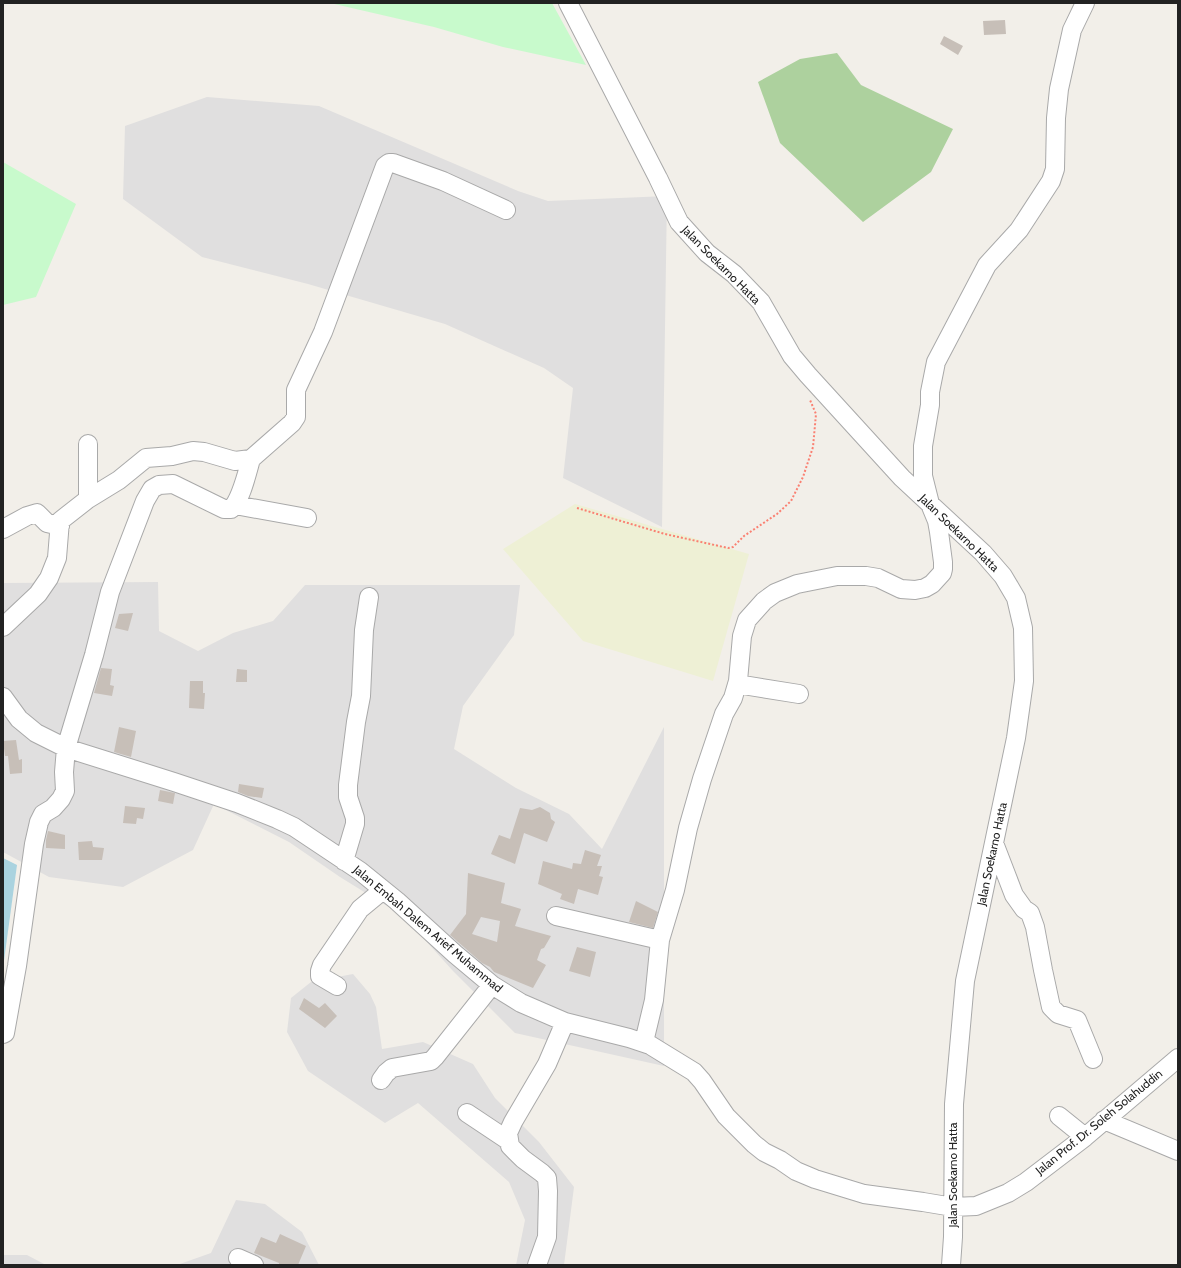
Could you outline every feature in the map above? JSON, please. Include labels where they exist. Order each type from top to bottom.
[{"type":"street","name":"Jalan Soekarno Hatta","points":[[568,3],[679,222],[707,253],[734,274],[761,302],[777,332],[796,361],[902,478],[983,553],[1003,576],[1016,598],[1023,628],[1024,681],[1016,738],[965,981],[954,1104],[953,1237],[951,1265]]},
{"type":"street","points":[[644,1042],[654,1000],[660,940],[675,890],[688,828],[693,815],[702,779],[724,714],[733,698],[737,684],[740,652],[747,620],[764,601],[775,593],[796,584],[837,576],[852,575],[878,578],[901,589],[916,590],[925,588],[932,584],[942,573],[943,562],[936,521],[923,476],[923,446],[930,405],[930,392],[936,362],[988,265],[1019,230],[1051,180],[1055,169],[1056,118],[1059,89],[1072,30],[1086,3]]},
{"type":"street","points":[[3,1034],[5,1033],[17,966],[34,844],[39,822],[43,814],[53,808],[61,800],[65,791],[64,772],[66,748],[94,655],[110,592],[152,489],[159,485],[173,484],[224,509],[231,509],[235,506],[251,459],[287,428],[296,417],[296,390],[323,332],[385,166],[389,163],[393,163],[443,181],[506,210]]},
{"type":"street","points":[[88,444],[88,499]]},
{"type":"street","points":[[3,627],[38,594],[49,578],[57,558],[60,521],[88,499],[119,480],[146,458],[172,456],[193,451],[204,452],[234,461],[251,459]]},
{"type":"street","points":[[235,506],[307,518]]},
{"type":"street","points":[[3,529],[27,516],[37,513],[47,523],[60,526]]},
{"type":"street","points":[[344,861],[356,824],[356,818],[348,797],[348,785],[361,696],[364,630],[369,597]]},
{"type":"street","points":[[737,684],[799,694]]},
{"type":"street","name":"Jalan Embah Dalem Arief Muhammad","points":[[3,697],[19,719],[36,733],[66,748],[230,800],[277,819],[294,828],[360,871],[492,985],[521,1003],[565,1022],[644,1042],[680,1062],[694,1072],[726,1116],[754,1144],[764,1152],[796,1170],[815,1179],[864,1194],[953,1207]]},
{"type":"street","points":[[994,843],[1014,895],[1024,909],[1030,913],[1035,926],[1051,1007],[1058,1014],[1077,1020],[1093,1059]]},
{"type":"street","points":[[337,986],[320,976],[322,966],[360,910],[383,890]]},
{"type":"street","points":[[556,916],[660,940]]},
{"type":"street","points":[[381,1080],[392,1068],[431,1061],[492,985]]},
{"type":"street","points":[[537,1265],[547,1237],[547,1178],[523,1159],[510,1146],[508,1133],[547,1064],[565,1022]]},
{"type":"street","name":"Jalan Prof. Dr. Soleh Solahuddin","points":[[953,1207],[976,1206],[1008,1193],[1026,1182],[1085,1137],[1178,1058]]},
{"type":"street","points":[[466,1113],[509,1140]]},
{"type":"street","points":[[1060,1116],[1085,1137]]},
{"type":"street","points":[[1104,1120],[1178,1151]]},
{"type":"path","points":[[577,508],[665,534],[728,548],[733,547],[744,536],[777,514],[791,501],[803,477],[813,447],[816,414],[809,398]]},
{"type":"shaded area","points":[[207,97],[319,106],[518,191],[548,201],[667,196],[662,527],[563,478],[573,388],[544,368],[445,324],[308,284],[202,257],[123,199],[125,126]]},
{"type":"shaded area","points":[[158,582],[159,631],[198,651],[233,633],[273,621],[305,585],[520,585],[514,635],[463,706],[454,749],[516,788],[569,814],[602,849],[664,727],[664,1066],[515,1033],[453,971],[407,917],[340,877],[289,842],[214,804],[193,850],[123,887],[49,877],[3,852],[3,583]]},
{"type":"shaded area","points":[[353,974],[370,994],[376,1007],[382,1049],[423,1042],[473,1064],[495,1098],[539,1142],[574,1187],[564,1265],[516,1265],[525,1220],[509,1182],[418,1103],[385,1123],[308,1071],[287,1032],[291,998],[311,982]]},
{"type":"shaded area","points":[[236,1200],[265,1204],[302,1232],[319,1265],[177,1265],[211,1253]]},
{"type":"shaded area","points":[[3,1255],[27,1255],[46,1265],[3,1265]]},
{"type":"green space","points":[[330,3],[552,3],[586,65],[503,47],[434,27]]},
{"type":"green space","points":[[837,53],[861,85],[953,129],[931,172],[863,222],[780,143],[758,82],[800,59]]},
{"type":"green space","points":[[3,162],[76,204],[36,297],[3,305]]},
{"type":"green space","points":[[575,504],[749,554],[713,681],[583,641],[503,549]]},
{"type":"water","points":[[3,858],[17,865],[3,968]]},
{"type":"building","points":[[1005,20],[1006,34],[984,35],[983,21]]},
{"type":"building","points":[[944,36],[963,46],[958,55],[940,44]]},
{"type":"building","points":[[133,613],[128,631],[115,628],[119,614]]},
{"type":"building","points":[[101,668],[112,669],[110,685],[114,686],[112,696],[94,693]]},
{"type":"building","points":[[237,669],[247,670],[247,682],[236,682]]},
{"type":"building","points":[[190,681],[203,681],[203,693],[205,693],[204,709],[189,708]]},
{"type":"building","points":[[119,727],[136,731],[131,757],[114,752]]},
{"type":"building","points":[[16,740],[19,760],[22,759],[22,773],[10,774],[8,756],[5,756],[3,741]]},
{"type":"building","points":[[239,784],[264,788],[262,798],[248,796],[238,792]]},
{"type":"building","points":[[160,790],[175,793],[173,804],[158,801]]},
{"type":"building","points":[[125,806],[145,808],[143,819],[137,818],[136,824],[123,823]]},
{"type":"building","points":[[540,807],[550,813],[551,819],[555,822],[547,842],[524,833],[515,864],[491,854],[499,835],[510,839],[520,808],[532,810]]},
{"type":"building","points":[[48,831],[65,835],[65,849],[46,848]]},
{"type":"building","points":[[92,841],[93,847],[104,848],[102,860],[79,860],[78,842]]},
{"type":"building","points":[[585,850],[601,855],[597,866],[602,866],[599,876],[603,877],[598,895],[578,889],[574,904],[560,899],[562,894],[538,884],[543,861],[572,869],[573,863],[581,864]]},
{"type":"building","points":[[468,873],[505,883],[501,903],[521,909],[515,926],[551,936],[544,948],[541,949],[537,960],[546,965],[533,988],[494,972],[490,967],[482,963],[450,935],[466,914]],"holes":[[[481,917],[500,921],[497,942],[472,934]]]},
{"type":"building","points":[[636,901],[658,912],[653,928],[629,922]]},
{"type":"building","points":[[577,947],[596,952],[590,977],[569,971]]},
{"type":"building","points":[[304,998],[319,1008],[325,1003],[337,1016],[325,1028],[299,1009]]},
{"type":"building","points":[[280,1234],[306,1246],[298,1265],[279,1265],[279,1263],[254,1253],[261,1237],[276,1243]]}]
